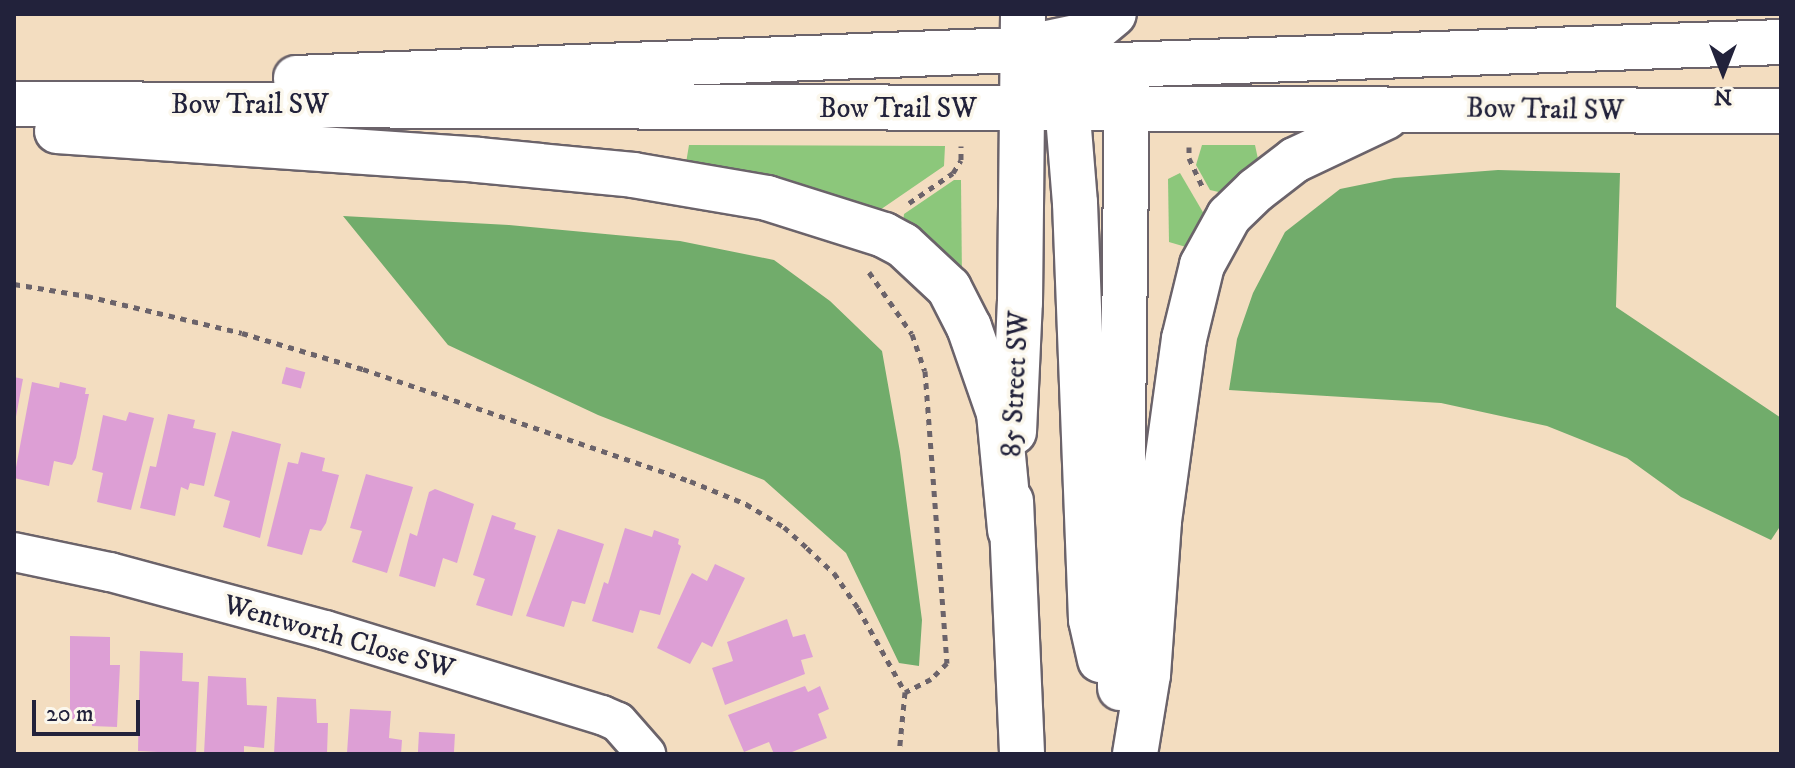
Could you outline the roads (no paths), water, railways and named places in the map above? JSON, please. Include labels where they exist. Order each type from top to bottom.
[{"type":"main road","points":[[14,91],[1077,42],[1781,42]]},
{"type":"main road","points":[[1077,42],[1127,109],[1125,749]]},
{"type":"main road","points":[[1077,42],[1091,620],[1125,749]]},
{"type":"main road","name":"85 Street SW","points":[[1022,754],[1010,530],[1020,302],[1023,109],[1077,42]]},
{"type":"main road","name":"Bow Trail SW","points":[[14,104],[1023,109],[1077,42],[1127,109],[1781,111]]},
{"type":"main road","points":[[1125,749],[1148,675],[1159,521],[1179,369],[1202,265],[1229,216],[1295,160],[1362,125],[1410,108]]},
{"type":"main road","points":[[14,128],[478,160],[633,175],[767,198],[884,235],[903,245],[949,288],[969,327],[999,413],[1010,530]]},
{"type":"street","name":"Wentworth Close SW","points":[[14,552],[110,572],[325,630],[602,715],[618,722],[646,754]]}]
